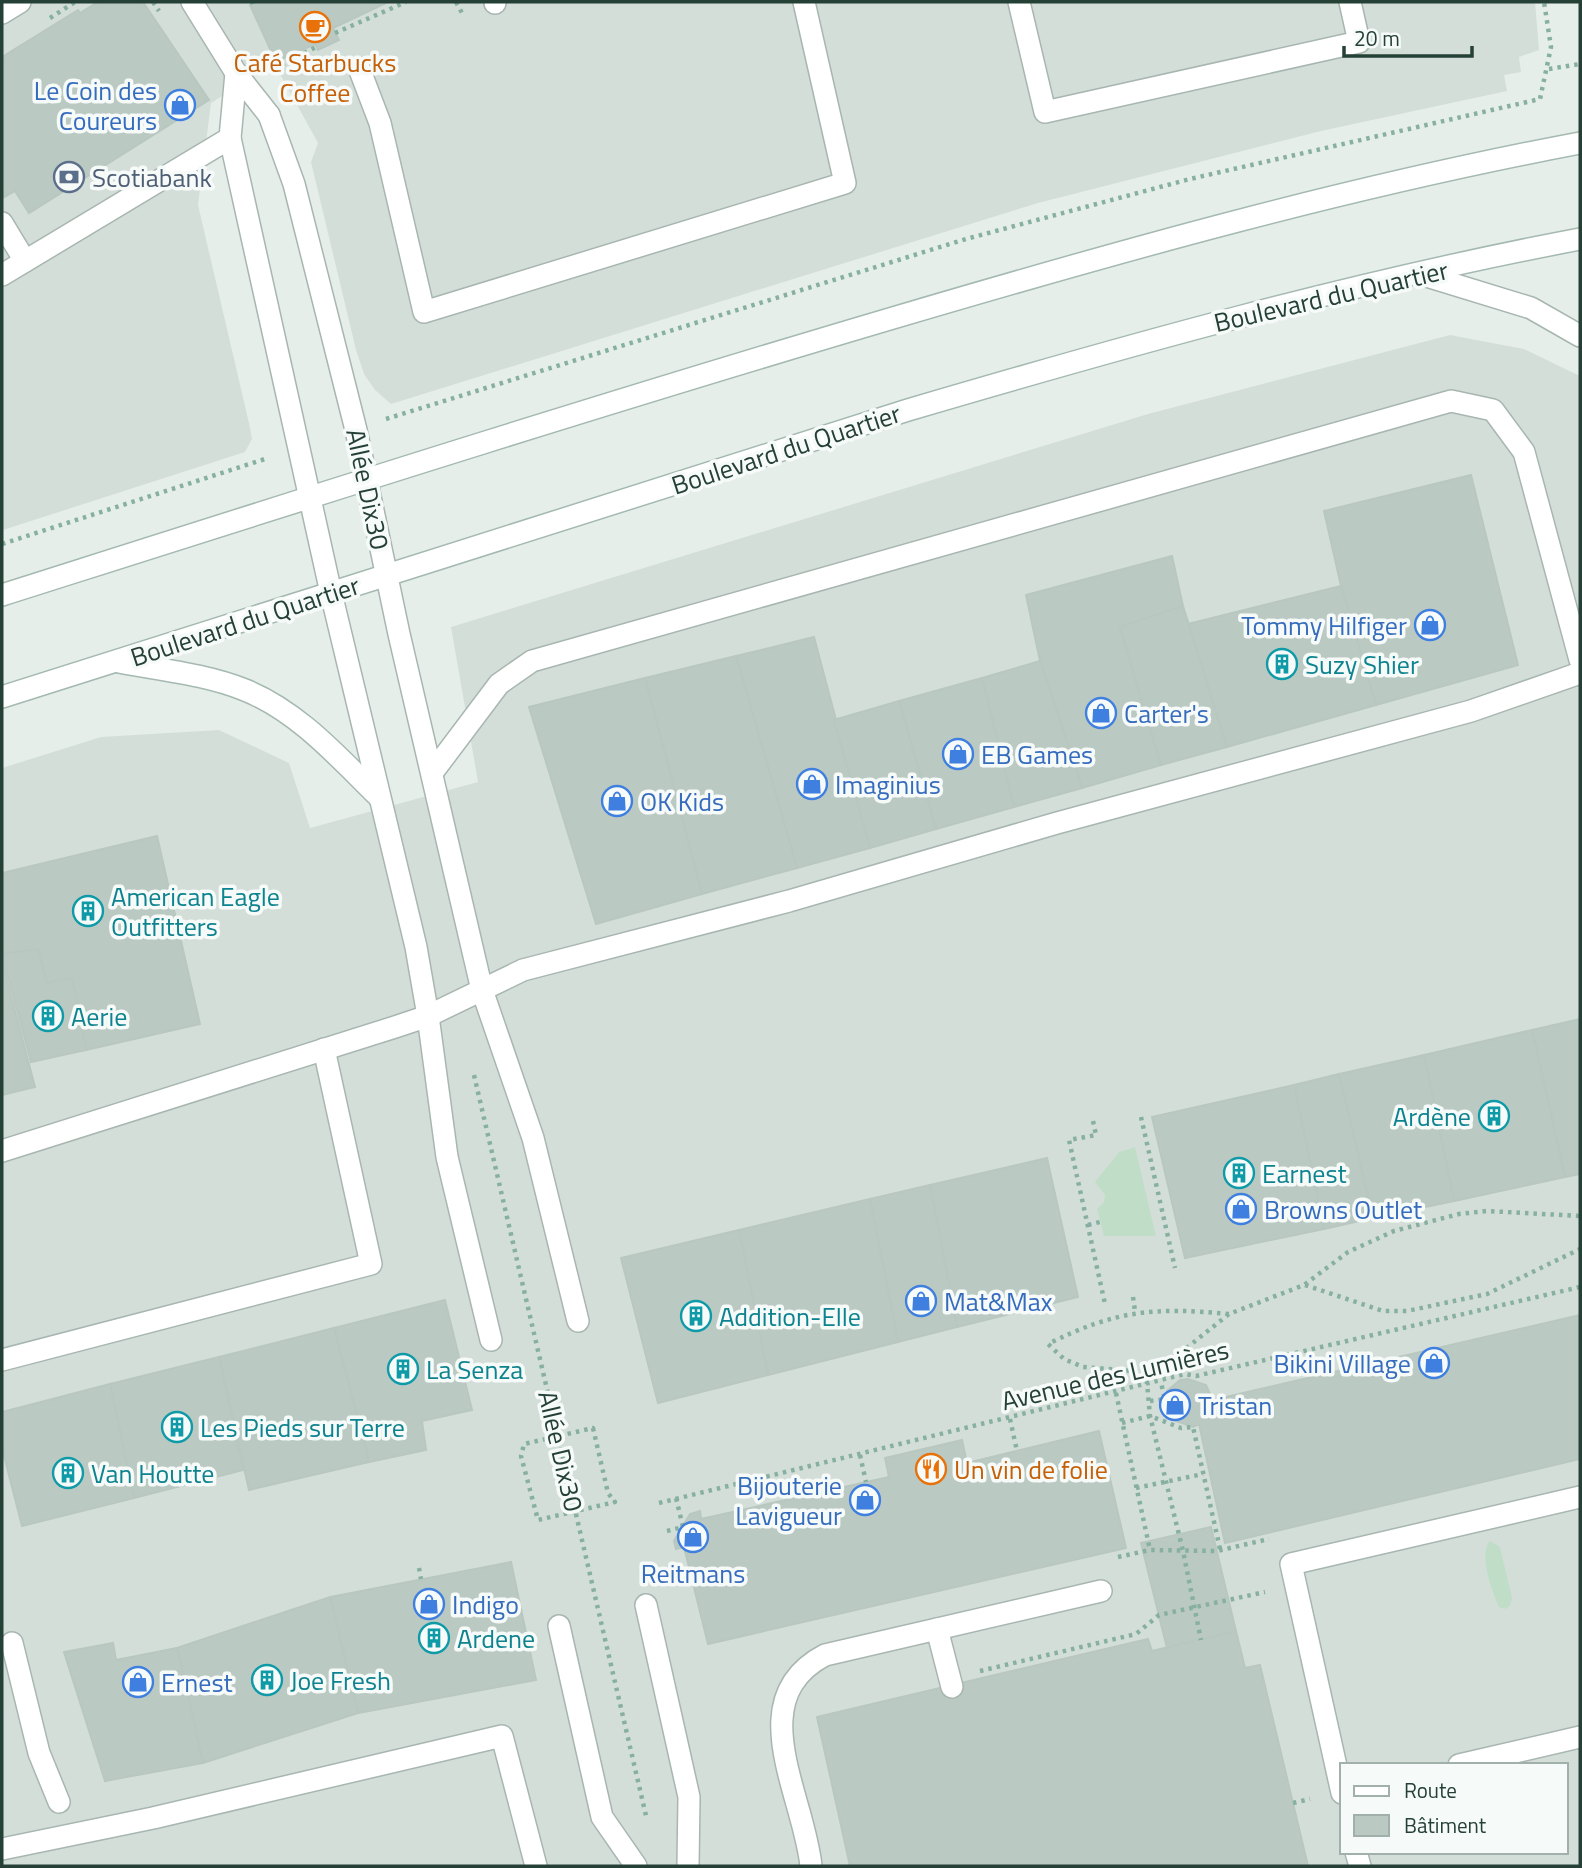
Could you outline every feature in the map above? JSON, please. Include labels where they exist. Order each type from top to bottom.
[{"type":"main road","points":[[2,13],[20,2]]},
{"type":"main road","name":"Allée Dix30","points":[[192,2],[236,73],[269,116],[294,184],[368,481],[386,575],[482,990],[533,1138],[578,1321]]},
{"type":"main road","points":[[359,68],[380,123],[424,312],[845,183],[804,2]]},
{"type":"main road","points":[[1019,2],[1045,112],[1359,42],[1350,2]]},
{"type":"main road","points":[[236,73],[230,138],[331,593],[416,947],[447,1157],[491,1340]]},
{"type":"main road","points":[[2,275],[230,138]]},
{"type":"main road","points":[[2,595],[798,345],[1148,243],[1344,193],[1580,143]]},
{"type":"main road","points":[[2,223],[25,261]]},
{"type":"main road","name":"Boulevard du Quartier","points":[[2,697],[1017,377],[1172,334],[1420,274],[1580,239]]},
{"type":"main road","points":[[1420,274],[1531,308],[1580,336]]},
{"type":"main road","points":[[432,773],[499,684],[532,661],[1451,401],[1493,410],[1524,452],[1580,660]]},
{"type":"main road","points":[[117,662],[219,682],[270,703],[312,732],[378,796]]},
{"type":"main road","points":[[2,1151],[428,1016],[523,970],[789,901],[1145,799],[1471,711],[1580,673]]},
{"type":"main road","points":[[2,1360],[371,1264],[324,1049]]},
{"type":"main road","points":[[1340,1783],[1291,1564],[1580,1497]]},
{"type":"main road","points":[[811,1866],[781,1731],[782,1700],[788,1687],[807,1664],[825,1655],[1101,1591]]},
{"type":"main road","points":[[646,1605],[689,1797],[688,1866]]},
{"type":"main road","points":[[559,1626],[602,1817],[636,1866]]},
{"type":"main road","points":[[937,1629],[952,1687]]},
{"type":"main road","points":[[12,1643],[39,1754],[59,1802]]},
{"type":"main road","points":[[2,1849],[153,1818],[502,1736],[536,1866]]},
{"type":"main road","points":[[1468,1763],[1580,1737]]},
{"type":"path","points":[[335,33],[379,10],[406,2]]},
{"type":"path","points":[[408,412],[977,236],[1190,178],[1540,99],[1549,68],[1551,47],[1544,2]]},
{"type":"path","points":[[274,69],[316,47]]},
{"type":"path","points":[[1549,68],[1580,64]]},
{"type":"path","points":[[2,544],[251,464]]},
{"type":"path","name":"Allée Dix30","points":[[471,1064],[650,1831]]},
{"type":"path","points":[[1141,1117],[1175,1268]]},
{"type":"path","points":[[1093,1121],[1096,1135],[1069,1140],[1105,1304]]},
{"type":"path","points":[[1229,1314],[1135,1311],[1098,1320],[1048,1344],[1064,1359],[1083,1367],[1146,1372],[1164,1366],[1229,1314],[1304,1285],[1369,1241],[1422,1222],[1487,1211],[1580,1216]]},
{"type":"path","points":[[1088,1225],[1100,1222]]},
{"type":"path","points":[[1304,1285],[1383,1311],[1407,1311],[1487,1294],[1580,1249]]},
{"type":"path","name":"Avenue des Lumières","points":[[659,1503],[1161,1383],[1185,1374],[1196,1376],[1580,1287]]},
{"type":"path","points":[[1133,1297],[1135,1311]]},
{"type":"path","points":[[1146,1372],[1150,1385],[1150,1416],[1196,1608],[1201,1640]]},
{"type":"path","points":[[1150,1401],[1165,1399],[1161,1383]]},
{"type":"path","points":[[1116,1394],[1150,1550]]},
{"type":"path","points":[[1118,1557],[1150,1550],[1218,1550],[1193,1427],[1181,1429],[1150,1416],[1122,1423]]},
{"type":"path","points":[[1010,1419],[1017,1451]]},
{"type":"path","name":"Allée Dix30","points":[[593,1428],[608,1493],[615,1502],[538,1520],[521,1456],[524,1444],[557,1437],[593,1428]]},
{"type":"path","points":[[927,1439],[929,1448]]},
{"type":"path","points":[[860,1455],[866,1482]]},
{"type":"path","points":[[1136,1488],[1203,1474]]},
{"type":"path","points":[[667,1531],[683,1527],[676,1498]]},
{"type":"path","points":[[419,1568],[421,1579]]},
{"type":"path","points":[[978,1672],[1136,1634],[1159,1615],[1269,1591]]},
{"type":"path","points":[[1293,1803],[1318,1798]]},
{"type":"shaded area","points":[[2,2],[1535,2],[1539,50],[1519,57],[1521,72],[1504,75],[1507,91],[1321,131],[1038,203],[391,404],[375,390],[364,374],[311,162],[318,143],[274,63],[211,103],[198,205],[249,423],[252,439],[245,452],[3,530]]},
{"type":"shaded area","points":[[1450,335],[1524,349],[1580,376],[1580,1866],[2,1866],[2,768],[101,737],[219,730],[289,763],[310,828],[478,782],[451,627],[1148,414]]},
{"type":"green space","points":[[1135,1147],[1156,1236],[1104,1236],[1097,1209],[1104,1202],[1105,1195],[1095,1182],[1119,1152]]},
{"type":"green space","points":[[1490,1541],[1500,1547],[1512,1598],[1510,1606],[1505,1609],[1499,1607],[1487,1573],[1485,1554]]},
{"type":"building","points":[[98,2],[143,2],[209,100],[29,213],[15,191],[2,198],[2,57],[78,10],[80,13]]},
{"type":"building","points":[[257,2],[388,2],[333,28],[339,40],[318,50],[315,44],[276,62],[250,5]]},
{"type":"building","name":"Tommy Hilfiger","points":[[1471,475],[1518,665],[1376,705],[1341,586],[1324,511]]},
{"type":"building","name":"Carter's","points":[[1172,556],[1183,606],[1120,627],[1161,765],[1082,788],[1040,661],[1026,595]]},
{"type":"building","name":"Suzy Shier","points":[[1341,586],[1376,705],[1227,747],[1188,624]]},
{"type":"building","points":[[1183,606],[1227,747],[1161,765],[1120,627]]},
{"type":"building","name":"Imaginius","points":[[814,637],[870,848],[797,868],[736,656]]},
{"type":"building","points":[[736,656],[797,868],[702,894],[645,678]]},
{"type":"building","points":[[1040,661],[1082,788],[1014,807],[982,678]]},
{"type":"building","name":"OK Kids","points":[[645,678],[702,894],[596,924],[529,707]]},
{"type":"building","name":"EB Games","points":[[982,678],[1014,807],[936,829],[899,701]]},
{"type":"building","points":[[899,701],[936,829],[870,848],[834,720]]},
{"type":"building","name":"American Eagle Outfitters","points":[[157,836],[200,1024],[86,1050],[72,978],[47,983],[38,949],[2,954],[2,873]]},
{"type":"building","name":"Aerie","points":[[38,949],[47,983],[72,978],[86,1050],[31,1062],[2,954]]},
{"type":"building","points":[[2,961],[35,1087],[2,1095]]},
{"type":"building","points":[[1580,1019],[1580,1174],[1565,1177],[1532,1030]]},
{"type":"building","name":"Ardène","points":[[1532,1030],[1565,1177],[1454,1201],[1424,1055]]},
{"type":"building","points":[[1424,1055],[1454,1201],[1373,1218],[1339,1074]]},
{"type":"building","points":[[1339,1074],[1373,1218],[1324,1229],[1294,1085]]},
{"type":"building","name":"Earnest","points":[[1294,1085],[1324,1229],[1185,1258],[1152,1117]]},
{"type":"building","points":[[1047,1158],[1078,1297],[957,1327],[930,1185]]},
{"type":"building","points":[[930,1185],[957,1327],[898,1342],[870,1199]]},
{"type":"building","points":[[870,1199],[898,1342],[768,1375],[739,1230]]},
{"type":"building","name":"Addition-Elle","points":[[739,1230],[768,1375],[658,1403],[621,1258]]},
{"type":"building","name":"La Senza","points":[[445,1300],[472,1410],[422,1421],[426,1450],[369,1462],[334,1328]]},
{"type":"building","points":[[1580,1315],[1580,1459],[1225,1543],[1199,1424],[1193,1427],[1176,1421],[1166,1407],[1167,1391],[1180,1380],[1188,1379],[1206,1385],[1213,1400]]},
{"type":"building","points":[[334,1328],[369,1462],[249,1490],[219,1357]]},
{"type":"building","name":"Les Pieds sur Terre","points":[[219,1357],[243,1470],[134,1498],[110,1384]]},
{"type":"building","name":"Van Houtte","points":[[110,1384],[134,1498],[22,1526],[2,1448],[2,1412]]},
{"type":"building","points":[[1099,1431],[1126,1548],[708,1644],[684,1547],[676,1549],[674,1541],[690,1514],[700,1511],[701,1519],[889,1477],[885,1458],[962,1440],[967,1463]]},
{"type":"building","points":[[1211,1527],[1236,1631],[1167,1648],[1141,1543]]},
{"type":"building","name":"Ardene","points":[[511,1562],[536,1680],[358,1713],[330,1597]]},
{"type":"building","name":"Joe Fresh","points":[[330,1597],[358,1713],[203,1763],[177,1648]]},
{"type":"building","points":[[1236,1631],[1245,1668],[1260,1665],[1308,1866],[850,1866],[817,1717],[1148,1639],[1152,1651]]},
{"type":"building","points":[[113,1643],[116,1660],[177,1648],[203,1763],[105,1781],[64,1652]]},
{"type":"place","name":"Café Starbucks Coffee","points":[[315,27]]},
{"type":"place","name":"Le Coin des Coureurs","points":[[180,105]]},
{"type":"place","name":"Scotiabank","points":[[69,177]]},
{"type":"place","name":"Tommy Hilfiger","points":[[1430,625]]},
{"type":"place","name":"Suzy Shier","points":[[1282,664]]},
{"type":"place","name":"Carter's","points":[[1101,713]]},
{"type":"place","name":"EB Games","points":[[958,754]]},
{"type":"place","name":"Imaginius","points":[[812,784]]},
{"type":"place","name":"OK Kids","points":[[617,801]]},
{"type":"place","name":"American Eagle Outfitters","points":[[88,911]]},
{"type":"place","name":"Aerie","points":[[48,1016]]},
{"type":"place","name":"Ardène","points":[[1494,1116]]},
{"type":"place","name":"Earnest","points":[[1239,1173]]},
{"type":"place","name":"Browns Outlet","points":[[1241,1209]]},
{"type":"place","name":"Mat&Max","points":[[921,1301]]},
{"type":"place","name":"Addition-Elle","points":[[696,1316]]},
{"type":"place","name":"Bikini Village","points":[[1434,1363]]},
{"type":"place","name":"La Senza","points":[[403,1369]]},
{"type":"place","name":"Tristan","points":[[1175,1405]]},
{"type":"place","name":"Les Pieds sur Terre","points":[[177,1427]]},
{"type":"place","name":"Un vin de folie","points":[[931,1469]]},
{"type":"place","name":"Van Houtte","points":[[68,1473]]},
{"type":"place","name":"Bijouterie Lavigueur","points":[[865,1500]]},
{"type":"place","name":"Reitmans","points":[[693,1537]]},
{"type":"place","name":"Indigo","points":[[429,1604]]},
{"type":"place","name":"Ardene","points":[[434,1638]]},
{"type":"place","name":"Joe Fresh","points":[[267,1680]]},
{"type":"place","name":"Ernest","points":[[138,1682]]}]
